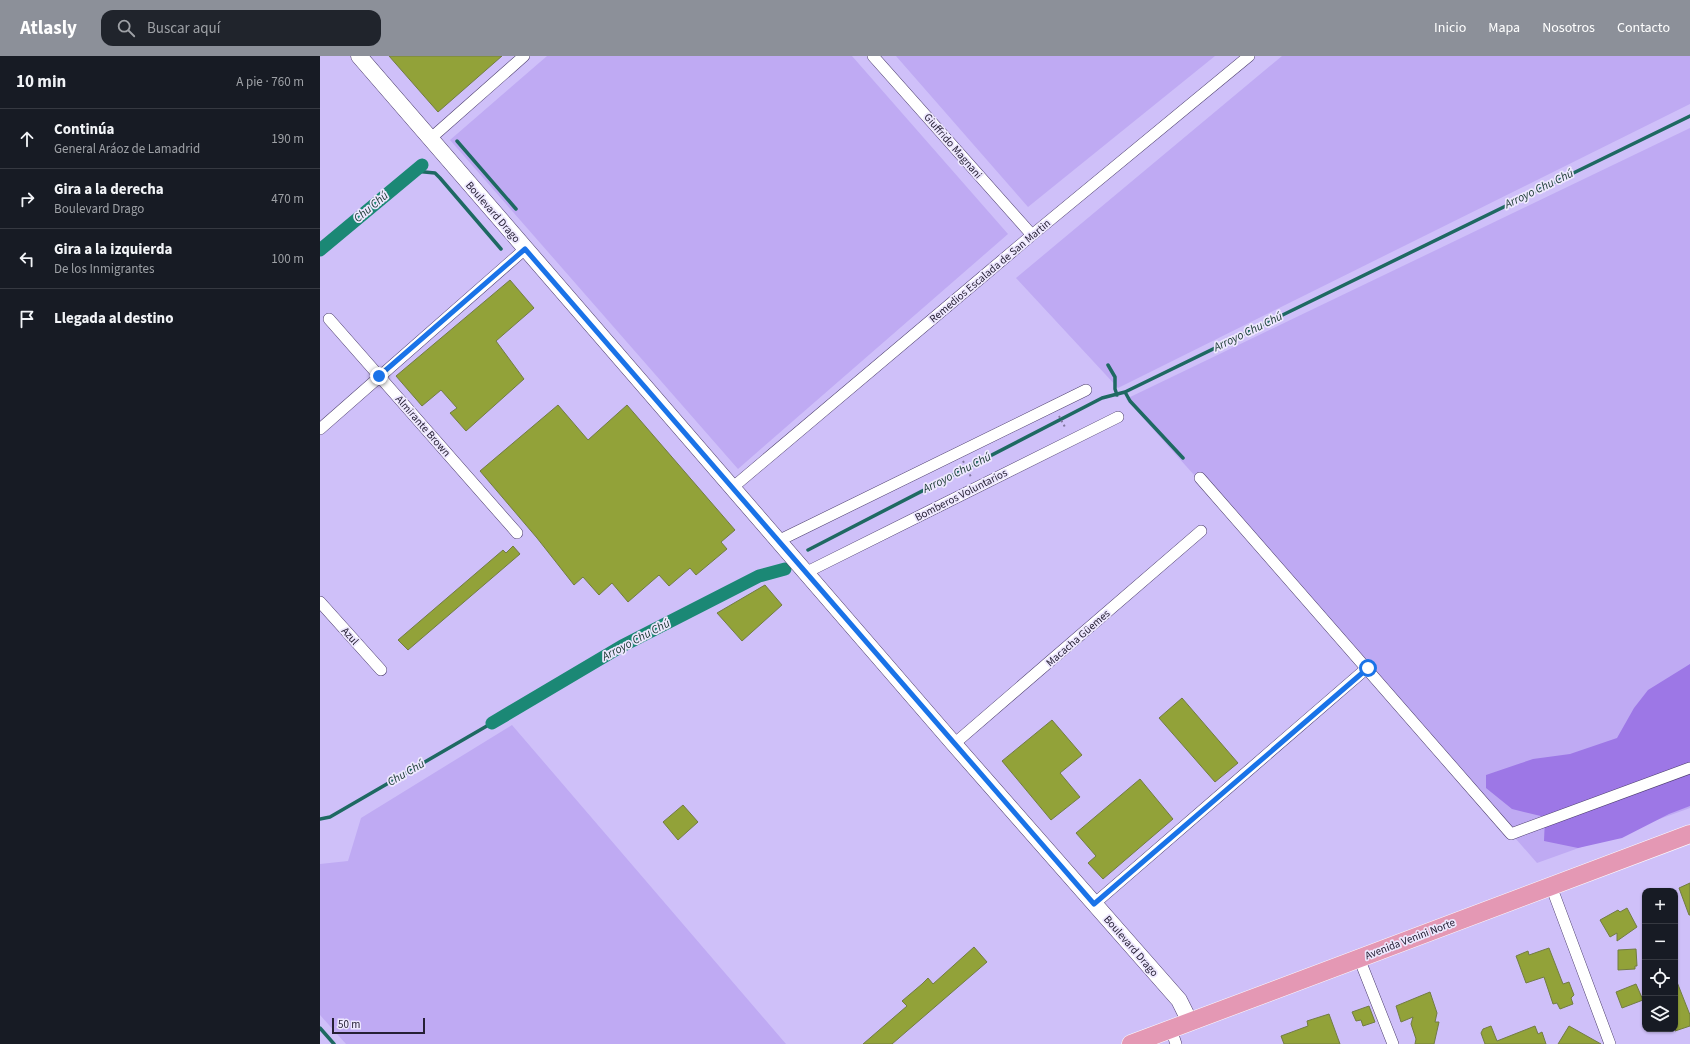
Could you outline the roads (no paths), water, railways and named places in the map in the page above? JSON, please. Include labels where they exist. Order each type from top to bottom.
[{"type":"highway","name":"Avenida Venini Norte","points":[[1131,1044],[1174,1036],[1190,1022],[1690,834]]},
{"type":"main road","name":"Boulevard Drago","points":[[359,56],[954,744],[1179,1000],[1190,1022]]},
{"type":"street","points":[[430,139],[524,56]]},
{"type":"street","name":"Giuffrido Magnani","points":[[873,56],[1032,235]]},
{"type":"street","name":"Remedios Escalada de San Martin","points":[[732,488],[1032,235],[1249,56]]},
{"type":"street","points":[[320,429],[525,249]]},
{"type":"street","name":"Almirante Brown","points":[[329,319],[517,533]]},
{"type":"street","points":[[782,545],[1086,390]]},
{"type":"street","name":"Bomberos Voluntarios","points":[[804,571],[1118,417]]},
{"type":"street","points":[[1200,478],[1368,668],[1511,834],[1690,768]]},
{"type":"street","name":"Macacha Güemes","points":[[954,744],[1201,531]]},
{"type":"street","name":"Azul","points":[[320,602],[381,670]]},
{"type":"street","points":[[1094,904],[1368,668]]},
{"type":"street","points":[[1551,886],[1610,1044]]},
{"type":"street","points":[[1359,958],[1393,1044]]},
{"type":"waterway","name":"Arroyo Chu Chú","points":[[808,550],[1102,398],[1125,392],[1690,116]]},
{"type":"waterway","points":[[457,141],[516,209]]},
{"type":"waterway","name":"Chu Chú","points":[[320,250],[422,165]]},
{"type":"waterway","points":[[414,171],[435,173],[501,249]]},
{"type":"waterway","points":[[1108,365],[1115,377],[1115,389],[1117,395]]},
{"type":"waterway","points":[[1125,392],[1130,401],[1183,458]]},
{"type":"waterway","name":"Arroyo Chu Chú","points":[[492,723],[622,646],[759,576],[785,569]]},
{"type":"waterway","name":"Chu Chú","points":[[320,819],[330,817],[492,723]]},
{"type":"waterway","points":[[320,1028],[334,1044]]}]
